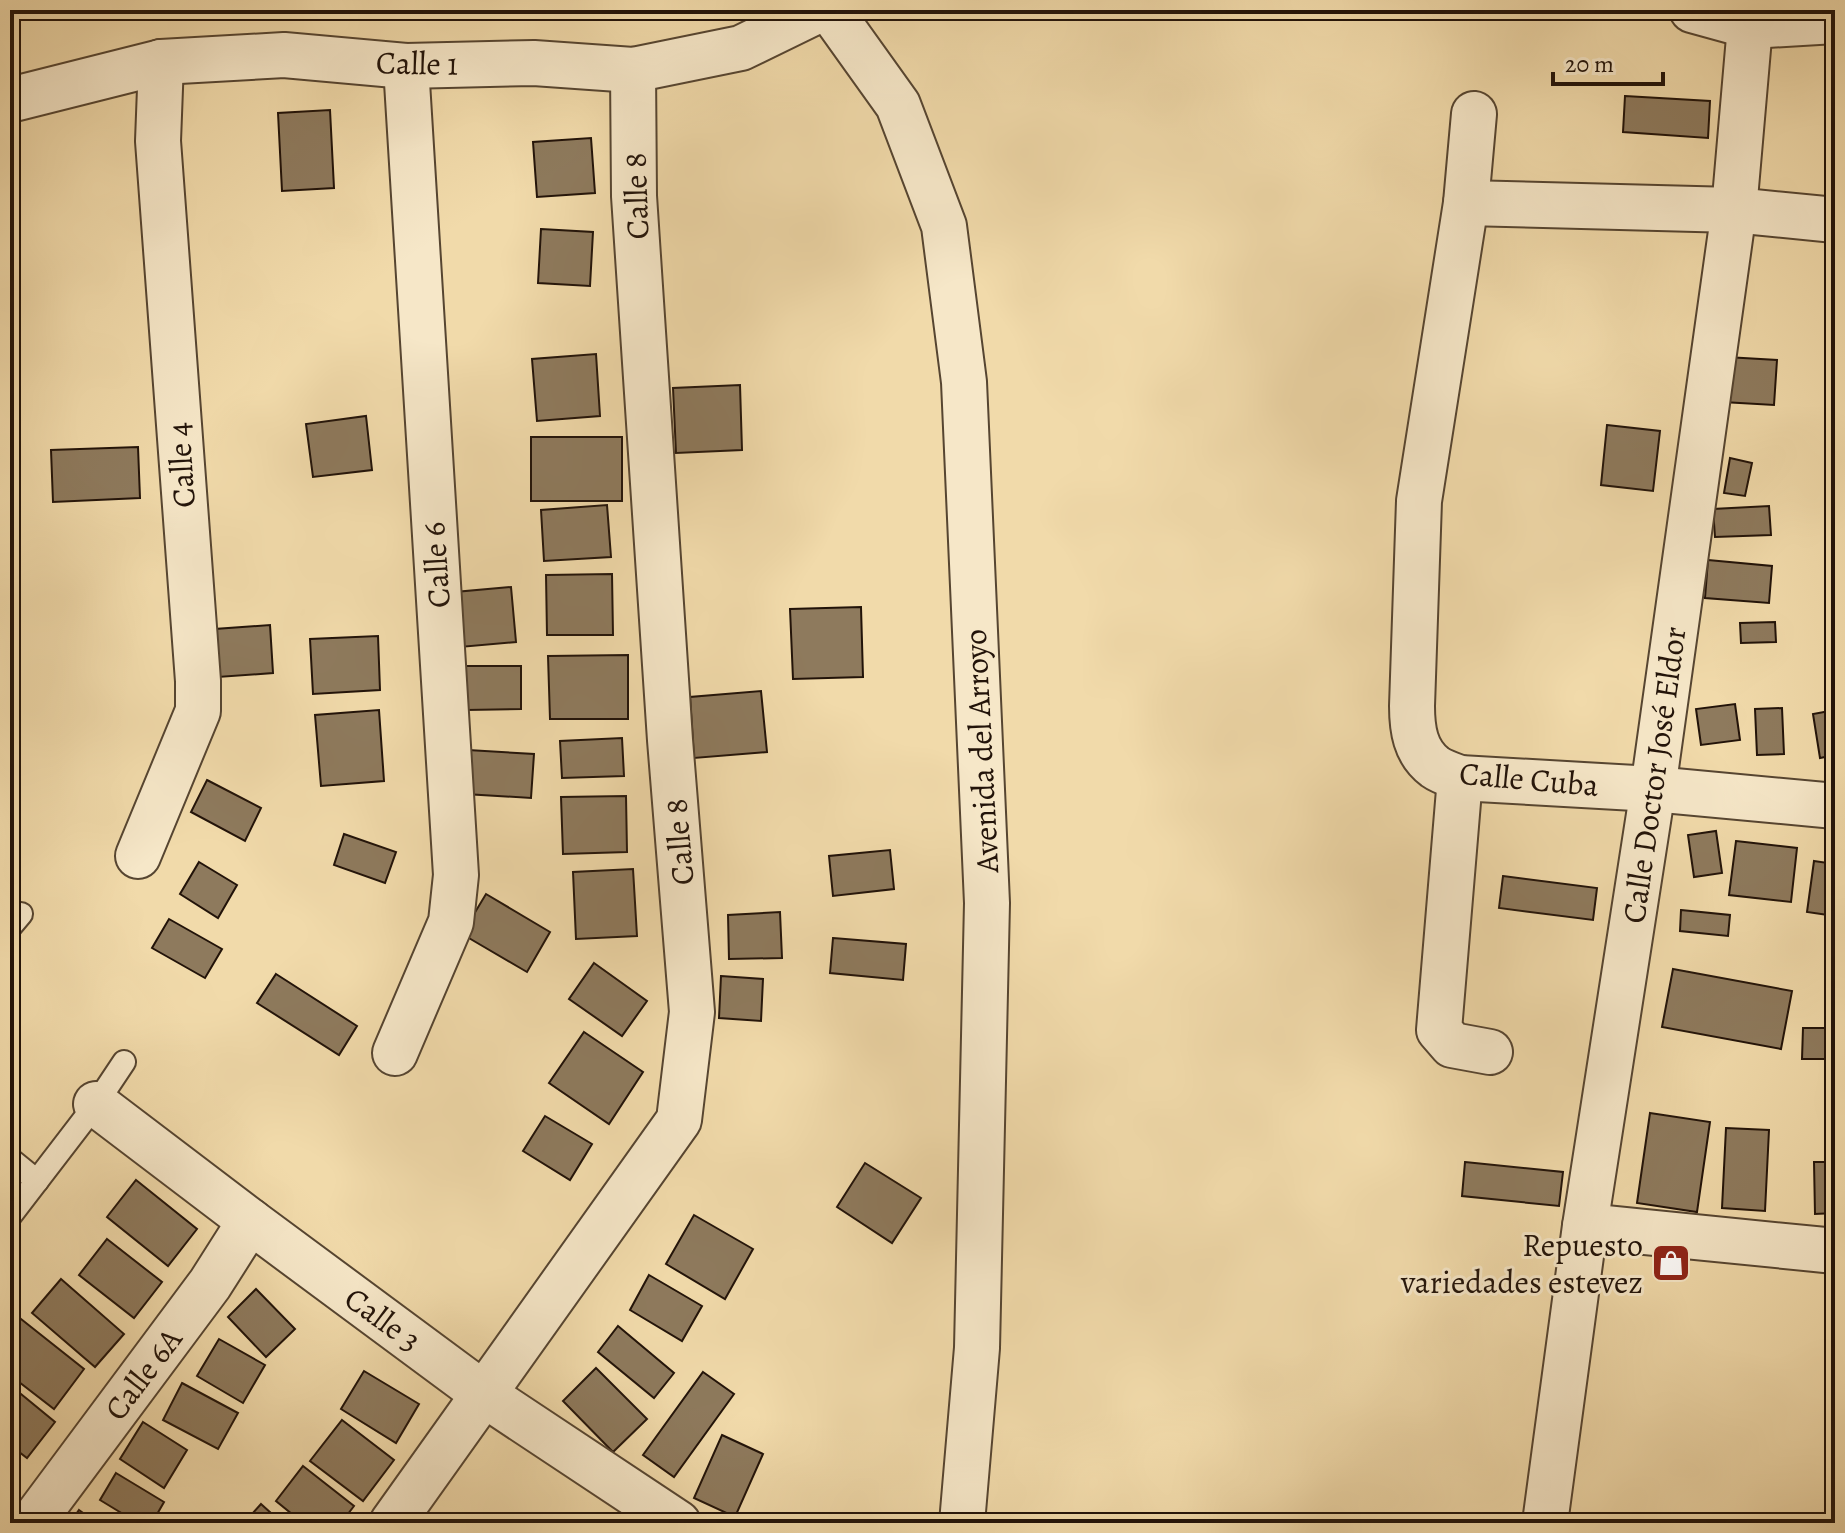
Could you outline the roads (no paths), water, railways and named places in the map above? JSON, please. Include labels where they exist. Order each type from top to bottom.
[{"type":"street","name":"Calle 1","points":[[10,100],[161,62],[284,55],[406,66],[534,63],[633,70],[741,48],[819,10]]},
{"type":"street","name":"Avenida del Arroyo","points":[[830,10],[898,105],[944,226],[964,382],[987,903],[977,1348],[962,1523]]},
{"type":"street","points":[[1692,10],[1750,26],[1835,21]]},
{"type":"street","name":"Calle Doctor José Eldor","points":[[1545,1523],[1585,1226],[1653,789],[1734,210],[1750,26]]},
{"type":"street","name":"Calle 4","points":[[138,856],[198,711],[158,141],[161,62]]},
{"type":"street","name":"Calle 6","points":[[395,1053],[451,922],[456,875],[406,66]]},
{"type":"street","name":"Calle 8","points":[[392,1523],[679,1120],[692,1012],[670,740],[634,196],[633,70]]},
{"type":"street","points":[[1474,114],[1466,203],[1734,210],[1835,220]]},
{"type":"street","name":"Calle Cuba","points":[[1466,203],[1419,501],[1412,731],[1421,752],[1435,767],[1460,778],[1653,789],[1835,806]]},
{"type":"street","points":[[1460,778],[1439,1030],[1452,1045],[1490,1052]]},
{"type":"street","name":"Calle 3","points":[[96,1104],[485,1395],[678,1523]]},
{"type":"street","name":"Calle 6A","points":[[32,1523],[210,1284],[250,1221]]},
{"type":"street","points":[[1585,1226],[1835,1251]]},
{"type":"lane","points":[[10,1216],[96,1104],[124,1062]]},
{"type":"lane","points":[[10,1159],[37,1181]]},
{"type":"place","name":"Repuesto variedades estevez","points":[[1671,1263]]}]
